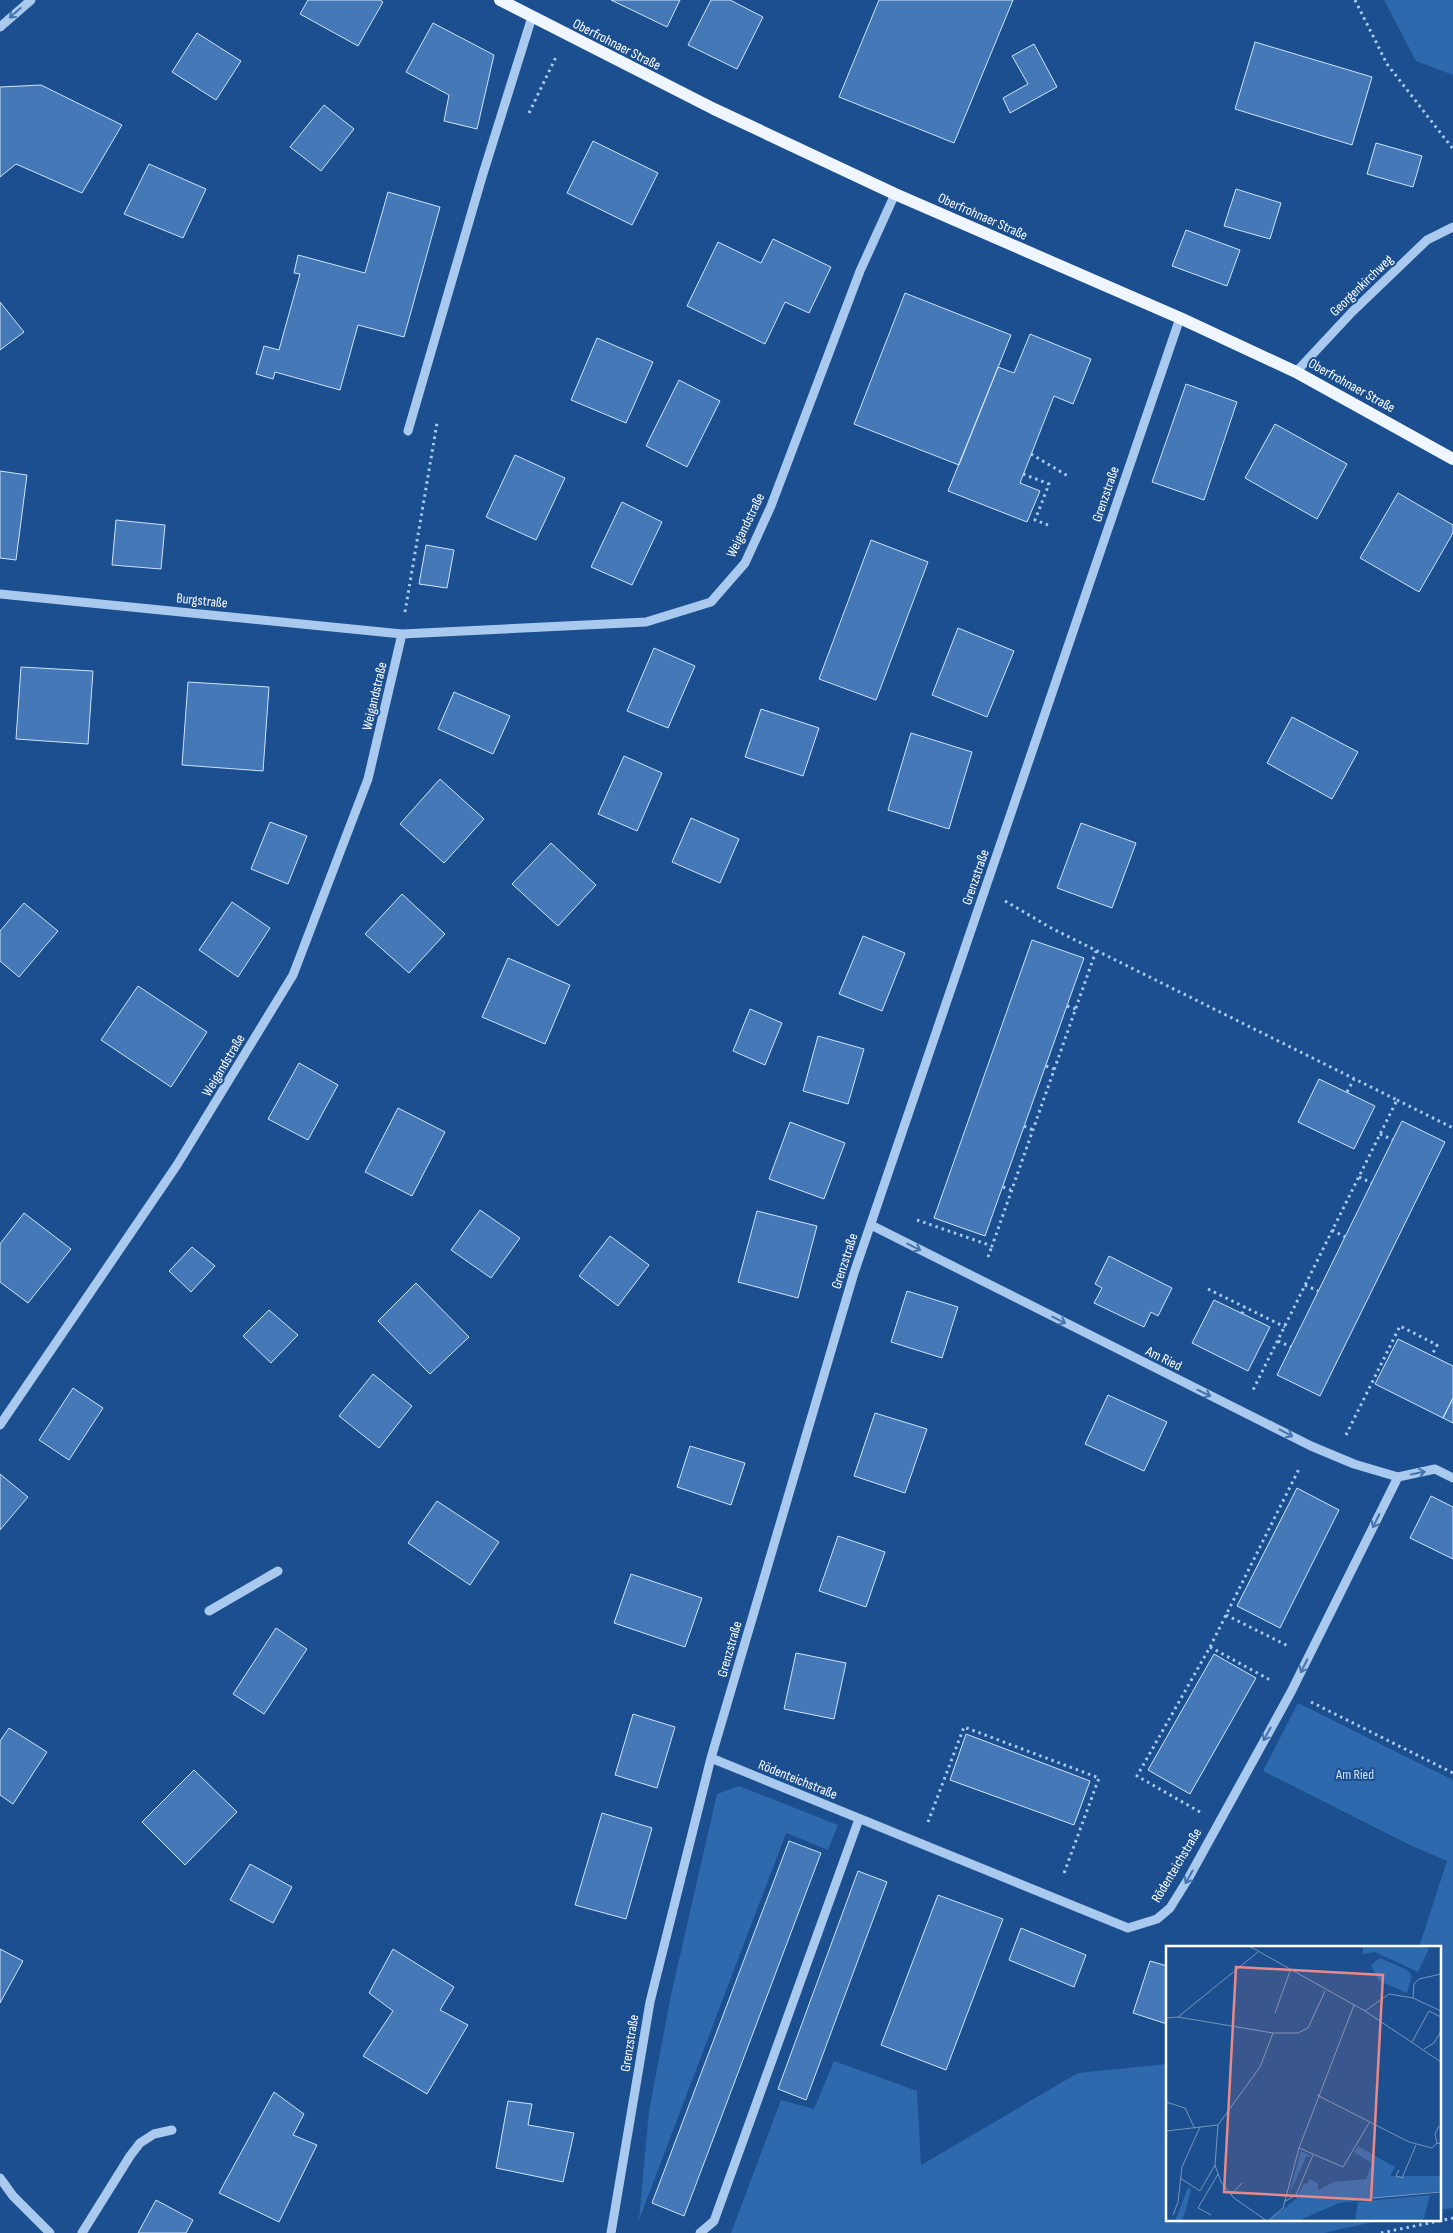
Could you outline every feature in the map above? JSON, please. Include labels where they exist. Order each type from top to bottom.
[{"type":"main road","name":"Oberfrohnaer Straße","points":[[500,0],[714,109],[895,194],[1180,318],[1296,372],[1453,460]]},
{"type":"street","points":[[0,27],[31,0]]},
{"type":"street","points":[[408,431],[482,177],[532,17]]},
{"type":"street","name":"Weigandstraße","points":[[0,1425],[177,1165],[293,975],[368,779],[402,634],[646,622],[711,602],[745,563],[771,506],[860,271],[895,194]]},
{"type":"street","name":"Georgenkirchweg","points":[[1296,372],[1352,312],[1427,240],[1453,227]]},
{"type":"street","name":"Grenzstraße","points":[[611,2233],[650,2002],[711,1758],[854,1273],[1180,318]]},
{"type":"street","name":"Burgstraße","points":[[0,594],[402,634]]},
{"type":"street","name":"Am Ried","points":[[870,1225],[1311,1446],[1354,1464],[1398,1477],[1435,1469],[1453,1478]]},
{"type":"street","name":"Rödenteichstraße","points":[[711,1758],[1128,1928],[1158,1920],[1170,1908],[1291,1692],[1398,1477]]},
{"type":"street","points":[[209,1611],[278,1571]]},
{"type":"street","points":[[700,2233],[714,2221],[859,1819]]},
{"type":"street","points":[[82,2233],[140,2143],[154,2134],[172,2130]]},
{"type":"street","points":[[0,2178],[13,2196],[50,2233]]},
{"type":"path","points":[[1355,0],[1387,64],[1453,149]]},
{"type":"path","points":[[525,121],[566,35]]},
{"type":"path","points":[[402,634],[438,420]]},
{"type":"path","points":[[1031,454],[1068,476]]},
{"type":"path","points":[[1023,474],[1049,484],[1035,520],[1048,525]]},
{"type":"path","points":[[985,889],[1053,929],[1096,951],[1453,1128]]},
{"type":"path","points":[[877,1206],[992,1246],[1096,951]]},
{"type":"path","points":[[1067,1006],[1076,1009]]},
{"type":"path","points":[[1046,1066],[1054,1069]]},
{"type":"path","points":[[1347,1092],[1354,1079]]},
{"type":"path","points":[[1243,1411],[1397,1100]]},
{"type":"path","points":[[1024,1126],[1033,1130]]},
{"type":"path","points":[[1380,1134],[1393,1140]]},
{"type":"path","points":[[1359,1177],[1372,1183]]},
{"type":"path","points":[[1003,1187],[1012,1190]]},
{"type":"path","points":[[1332,1230],[1345,1237]]},
{"type":"path","points":[[1305,1285],[1318,1292]]},
{"type":"path","points":[[1208,1289],[1285,1326]]},
{"type":"path","points":[[1242,1314],[1245,1307]]},
{"type":"path","points":[[1335,1456],[1400,1326],[1437,1345],[1432,1355]]},
{"type":"path","points":[[1278,1341],[1290,1347]]},
{"type":"path","points":[[1218,1822],[1137,1776],[1210,1647],[1311,1446]]},
{"type":"path","points":[[1276,1516],[1282,1519]]},
{"type":"path","points":[[1246,1575],[1252,1578]]},
{"type":"path","points":[[1226,1616],[1309,1657]]},
{"type":"path","points":[[1210,1647],[1291,1692],[1453,1774]]},
{"type":"path","points":[[1190,1682],[1196,1686]]},
{"type":"path","points":[[920,1844],[964,1727],[1099,1778],[1054,1898]]},
{"type":"path","points":[[996,1746],[998,1740]]},
{"type":"path","points":[[1158,1740],[1164,1743]]},
{"type":"path","points":[[1061,1770],[1063,1764]]},
{"type":"path","points":[[1381,2233],[1453,2218]]},
{"type":"green space","points":[[1384,0],[1453,0],[1453,75],[1416,61]]},
{"type":"green space","name":"Am Ried","points":[[1298,1703],[1453,1780],[1453,2208],[1440,2210],[1440,1946],[1419,1946],[1447,1861],[1412,1846],[1263,1771]]},
{"type":"green space","points":[[739,1786],[838,1825],[828,1850],[786,1833],[639,2220],[649,2111],[671,1995],[717,1794]]},
{"type":"green space","points":[[834,2061],[917,2091],[921,2165],[1078,2073],[1166,2064],[1166,2220],[1382,2220],[1324,2233],[731,2233],[781,2100],[814,2109]]},
{"type":"building","points":[[308,0],[380,0],[383,2],[358,46],[300,14]]},
{"type":"building","points":[[611,0],[680,0],[667,27]]},
{"type":"building","points":[[711,0],[730,0],[763,17],[737,69],[688,45]]},
{"type":"building","points":[[879,0],[1013,0],[954,143],[839,97]]},
{"type":"building","points":[[433,23],[494,55],[477,129],[444,121],[449,95],[406,72]]},
{"type":"building","points":[[197,33],[241,61],[216,100],[172,72]]},
{"type":"building","points":[[1255,42],[1372,77],[1352,145],[1235,109]]},
{"type":"building","points":[[1034,44],[1057,87],[1010,113],[1003,98],[1028,84],[1012,56]]},
{"type":"building","points":[[41,85],[122,125],[82,193],[16,164],[0,177],[0,87]]},
{"type":"building","points":[[324,105],[354,129],[321,171],[290,147]]},
{"type":"building","points":[[593,141],[658,173],[632,225],[567,193]]},
{"type":"building","points":[[1376,143],[1422,156],[1413,187],[1367,174]]},
{"type":"building","points":[[149,164],[206,189],[183,238],[124,214]]},
{"type":"building","points":[[1236,189],[1281,203],[1270,239],[1224,226]]},
{"type":"building","points":[[388,192],[440,207],[404,337],[358,325],[340,390],[275,372],[273,379],[256,374],[264,346],[279,350],[300,274],[294,273],[298,255],[365,273]]},
{"type":"building","points":[[1186,230],[1240,250],[1227,286],[1172,266]]},
{"type":"building","points":[[773,239],[831,267],[809,313],[785,302],[765,344],[687,306],[718,242],[761,263]]},
{"type":"building","points":[[905,293],[1011,335],[959,465],[854,424]]},
{"type":"building","points":[[0,302],[24,332],[0,350]]},
{"type":"building","points":[[1030,334],[1091,359],[1073,404],[1054,396],[1020,483],[1040,491],[1027,522],[948,491],[998,367],[1014,373]]},
{"type":"building","points":[[597,338],[653,362],[626,423],[571,400]]},
{"type":"building","points":[[679,380],[720,401],[687,467],[646,446]]},
{"type":"building","points":[[1186,384],[1237,402],[1204,500],[1152,482]]},
{"type":"building","points":[[1275,424],[1347,464],[1317,519],[1245,478]]},
{"type":"building","points":[[515,455],[565,478],[536,540],[486,517]]},
{"type":"building","points":[[0,471],[27,475],[16,560],[0,558]]},
{"type":"building","points":[[1398,493],[1453,525],[1453,533],[1419,592],[1360,558]]},
{"type":"building","points":[[622,502],[662,522],[632,585],[591,567]]},
{"type":"building","points":[[116,520],[165,525],[161,569],[112,565]]},
{"type":"building","points":[[871,540],[928,562],[876,700],[819,679]]},
{"type":"building","points":[[426,545],[454,550],[447,588],[419,584]]},
{"type":"building","points":[[958,628],[1014,651],[987,717],[932,695]]},
{"type":"building","points":[[654,648],[695,666],[668,728],[627,711]]},
{"type":"building","points":[[21,667],[93,671],[88,744],[16,739]]},
{"type":"building","points":[[188,682],[269,687],[263,771],[182,765]]},
{"type":"building","points":[[454,692],[510,716],[493,754],[438,729]]},
{"type":"building","points":[[761,709],[819,728],[803,776],[745,757]]},
{"type":"building","points":[[1292,717],[1358,752],[1332,799],[1267,763]]},
{"type":"building","points":[[911,733],[972,752],[949,829],[888,810]]},
{"type":"building","points":[[624,756],[662,773],[637,831],[598,814]]},
{"type":"building","points":[[440,779],[484,819],[444,863],[400,824]]},
{"type":"building","points":[[691,818],[739,839],[720,883],[672,862]]},
{"type":"building","points":[[270,822],[307,836],[288,884],[251,869]]},
{"type":"building","points":[[1081,823],[1136,843],[1112,908],[1057,888]]},
{"type":"building","points":[[551,843],[596,885],[558,926],[512,884]]},
{"type":"building","points":[[402,894],[445,934],[409,973],[365,934]]},
{"type":"building","points":[[232,902],[270,928],[238,977],[199,950]]},
{"type":"building","points":[[24,903],[58,931],[19,977],[0,961],[0,931]]},
{"type":"building","points":[[863,936],[905,953],[882,1011],[839,994]]},
{"type":"building","points":[[1032,940],[1084,958],[985,1236],[934,1218]]},
{"type":"building","points":[[508,958],[570,985],[545,1044],[482,1017]]},
{"type":"building","points":[[138,986],[207,1032],[171,1087],[101,1040]]},
{"type":"building","points":[[750,1009],[782,1023],[765,1065],[733,1051]]},
{"type":"building","points":[[818,1036],[864,1049],[848,1104],[803,1091]]},
{"type":"building","points":[[299,1063],[338,1085],[308,1140],[268,1119]]},
{"type":"building","points":[[1319,1079],[1375,1106],[1354,1149],[1298,1122]]},
{"type":"building","points":[[398,1108],[445,1132],[412,1196],[365,1172]]},
{"type":"building","points":[[1402,1121],[1445,1142],[1320,1396],[1277,1375]]},
{"type":"building","points":[[790,1122],[845,1143],[824,1199],[769,1179]]},
{"type":"building","points":[[480,1210],[520,1238],[491,1278],[451,1250]]},
{"type":"building","points":[[757,1211],[817,1226],[798,1298],[738,1282]]},
{"type":"building","points":[[24,1213],[71,1249],[28,1303],[0,1282],[0,1244]]},
{"type":"building","points":[[610,1236],[649,1265],[618,1306],[579,1276]]},
{"type":"building","points":[[192,1247],[215,1266],[191,1292],[169,1271]]},
{"type":"building","points":[[1109,1256],[1172,1288],[1158,1316],[1151,1312],[1144,1327],[1094,1303],[1102,1288],[1095,1284]]},
{"type":"building","points":[[416,1283],[469,1337],[430,1374],[378,1321]]},
{"type":"building","points":[[907,1291],[958,1307],[942,1358],[891,1342]]},
{"type":"building","points":[[1214,1300],[1270,1327],[1248,1371],[1192,1343]]},
{"type":"building","points":[[269,1310],[298,1335],[271,1363],[243,1336]]},
{"type":"building","points":[[1398,1339],[1453,1366],[1453,1398],[1443,1418],[1375,1384]]},
{"type":"building","points":[[373,1374],[412,1406],[379,1448],[339,1416]]},
{"type":"building","points":[[73,1388],[103,1408],[69,1460],[39,1440]]},
{"type":"building","points":[[1108,1395],[1167,1422],[1144,1471],[1085,1444]]},
{"type":"building","points":[[1453,1398],[1453,1423],[1443,1418]]},
{"type":"building","points":[[875,1413],[927,1429],[905,1493],[854,1476]]},
{"type":"building","points":[[690,1446],[745,1463],[731,1505],[677,1487]]},
{"type":"building","points":[[0,1474],[28,1497],[0,1530]]},
{"type":"building","points":[[1297,1488],[1339,1510],[1280,1628],[1237,1606]]},
{"type":"building","points":[[1431,1496],[1453,1507],[1453,1559],[1410,1538]]},
{"type":"building","points":[[437,1501],[499,1542],[470,1585],[408,1543]]},
{"type":"building","points":[[838,1536],[885,1552],[866,1607],[819,1591]]},
{"type":"building","points":[[631,1574],[702,1598],[685,1647],[614,1623]]},
{"type":"building","points":[[276,1628],[307,1649],[264,1714],[233,1694]]},
{"type":"building","points":[[796,1653],[846,1663],[834,1719],[784,1709]]},
{"type":"building","points":[[1214,1654],[1256,1678],[1190,1794],[1148,1770]]},
{"type":"building","points":[[633,1714],[675,1727],[657,1788],[615,1775]]},
{"type":"building","points":[[9,1728],[47,1752],[13,1804],[0,1795],[0,1741]]},
{"type":"building","points":[[966,1734],[1090,1781],[1074,1825],[950,1780]]},
{"type":"building","points":[[194,1770],[237,1812],[185,1865],[142,1822]]},
{"type":"building","points":[[602,1813],[652,1828],[626,1919],[575,1905]]},
{"type":"building","points":[[789,1841],[821,1853],[684,2216],[652,2203]]},
{"type":"building","points":[[250,1864],[292,1887],[273,1923],[230,1900]]},
{"type":"building","points":[[858,1871],[887,1882],[806,2100],[778,2089]]},
{"type":"building","points":[[938,1895],[1003,1919],[946,2070],[881,2045]]},
{"type":"building","points":[[1021,1928],[1086,1955],[1074,1987],[1009,1960]]},
{"type":"building","points":[[0,1949],[23,1961],[0,2003]]},
{"type":"building","points":[[393,1949],[454,1987],[440,2010],[468,2025],[427,2094],[363,2056],[393,2011],[369,1993]]},
{"type":"building","points":[[1150,1961],[1166,1966],[1166,2024],[1133,2013]]},
{"type":"building","points":[[274,2092],[304,2114],[293,2135],[317,2145],[279,2222],[219,2193]]},
{"type":"building","points":[[508,2101],[532,2104],[528,2125],[574,2133],[563,2182],[496,2168]]},
{"type":"building","points":[[156,2200],[193,2220],[186,2233],[138,2233]]}]
